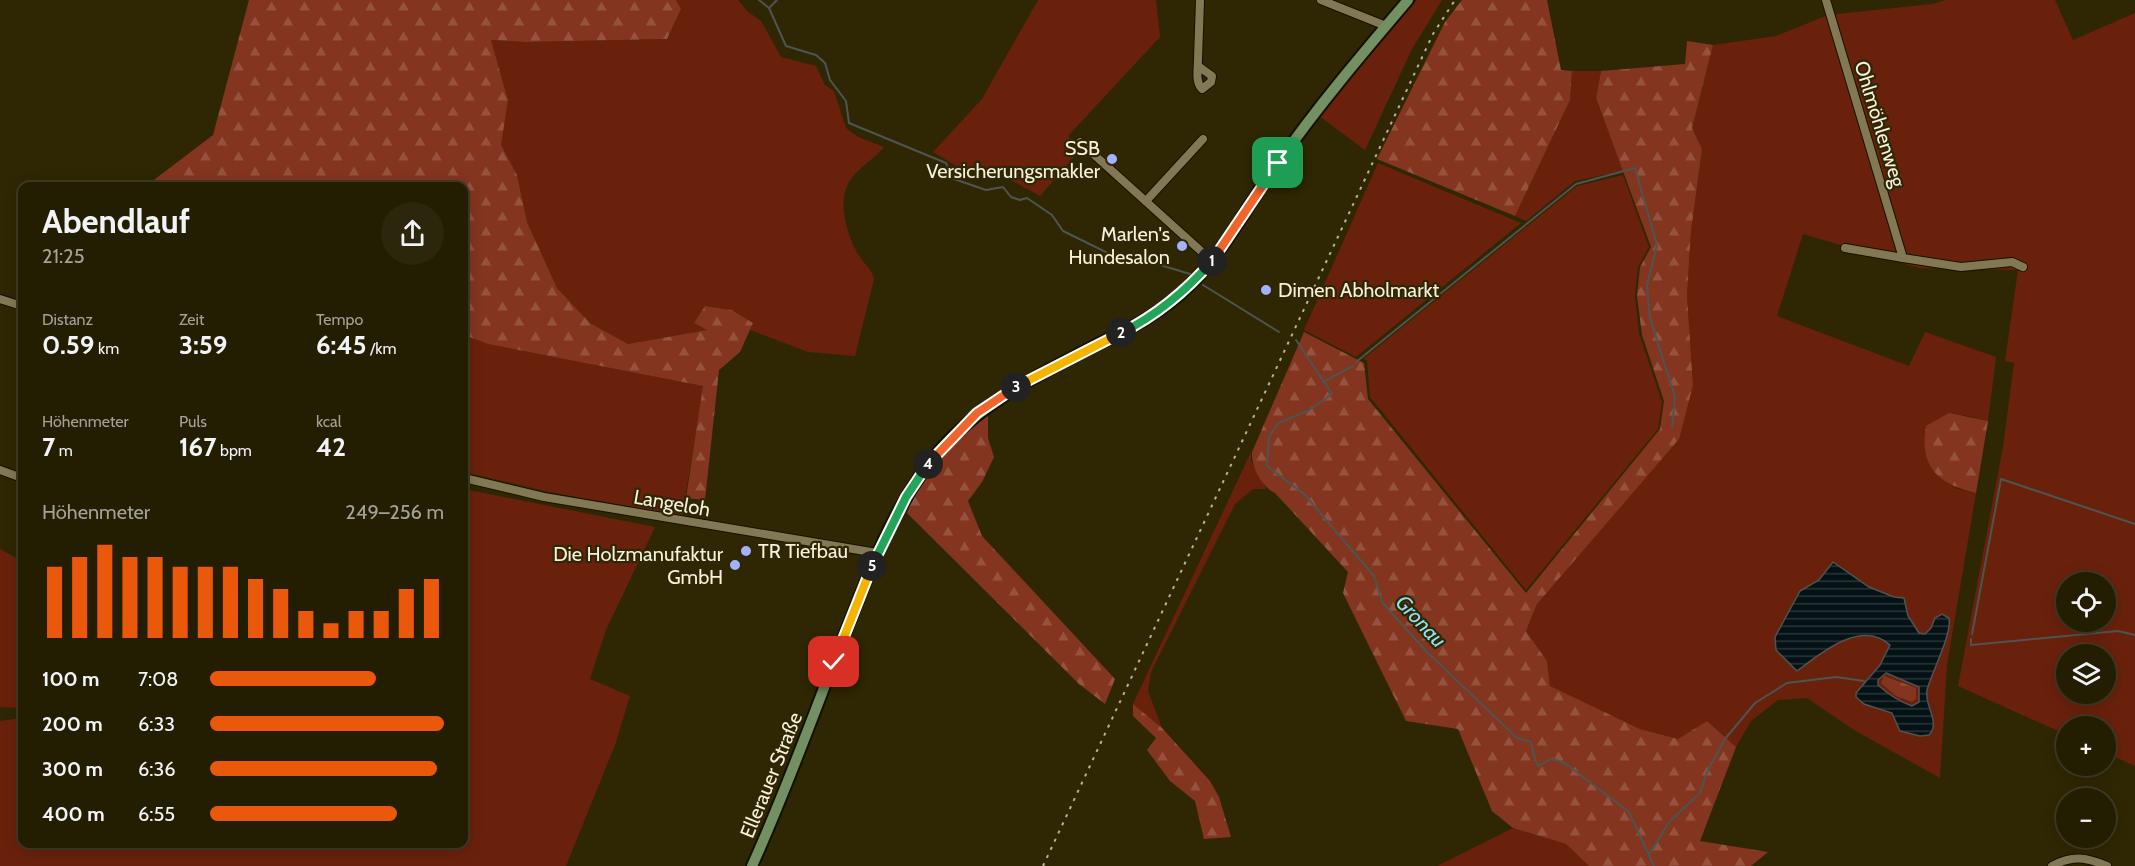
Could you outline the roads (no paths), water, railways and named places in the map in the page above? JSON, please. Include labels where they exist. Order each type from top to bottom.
[{"type":"main road","name":"Ellerauer Straße","points":[[752,866],[792,775],[877,553],[906,497],[926,467],[977,413],[1033,377],[1142,322],[1176,298],[1212,261],[1278,163],[1408,0]]},
{"type":"street","points":[[1198,66],[1200,0]]},
{"type":"street","points":[[1322,0],[1386,26]]},
{"type":"street","name":"Ohlmöhlenweg","points":[[1826,0],[1903,258]]},
{"type":"street","points":[[1146,201],[1203,139]]},
{"type":"street","points":[[1080,142],[1212,261]]},
{"type":"street","points":[[1845,248],[1961,267],[2012,262],[2023,267]]},
{"type":"street","points":[[0,300],[18,305]]},
{"type":"street","points":[[0,470],[18,477]]},
{"type":"street","name":"Langeloh","points":[[468,479],[544,497],[877,553]]},
{"type":"street","points":[[2052,866],[2072,857],[2094,860],[2107,866]]},
{"type":"waterway","name":"Gronau","points":[[759,0],[769,8],[786,46],[816,55],[825,63],[830,80],[846,101],[849,123],[946,163],[954,179],[986,190],[1003,187],[1011,197],[1020,200],[1027,198],[1052,215],[1063,231],[1118,258],[1147,261],[1190,274]]},
{"type":"waterway","points":[[769,8],[777,0]]},
{"type":"waterway","points":[[1356,362],[1576,184],[1635,168],[1657,245],[1647,285],[1650,318],[1675,397],[1672,427]]},
{"type":"waterway","name":"Gronau","points":[[1203,285],[1279,332]]},
{"type":"waterway","name":"Gronau","points":[[1296,340],[1332,394],[1308,411],[1278,423],[1269,437],[1267,466],[1304,494],[1374,576],[1382,602],[1426,651],[1517,738],[1531,742],[1535,760],[1539,766],[1552,758],[1566,764],[1629,812],[1654,866]]},
{"type":"waterway","points":[[1325,381],[1353,366]]},
{"type":"waterway","points":[[1972,634],[2001,479],[2135,524]]},
{"type":"waterway","points":[[1971,639],[1971,645],[2118,631],[2135,635]]},
{"type":"waterway","points":[[1649,855],[1669,822],[1700,793],[1708,770],[1725,739],[1755,703],[1787,683],[1836,677],[1864,681]]},
{"type":"railway","points":[[1043,866],[1433,34],[1455,0]]},
{"type":"place","name":"SSB Versicherungsmakler","points":[[1112,159]]},
{"type":"place","name":"Marlen's Hundesalon","points":[[1182,246]]},
{"type":"place","name":"Dimen Abholmarkt","points":[[1266,290]]},
{"type":"place","name":"TR Tiefbau","points":[[746,551]]},
{"type":"place","name":"Die Holzmanufaktur GmbH","points":[[735,565]]}]
